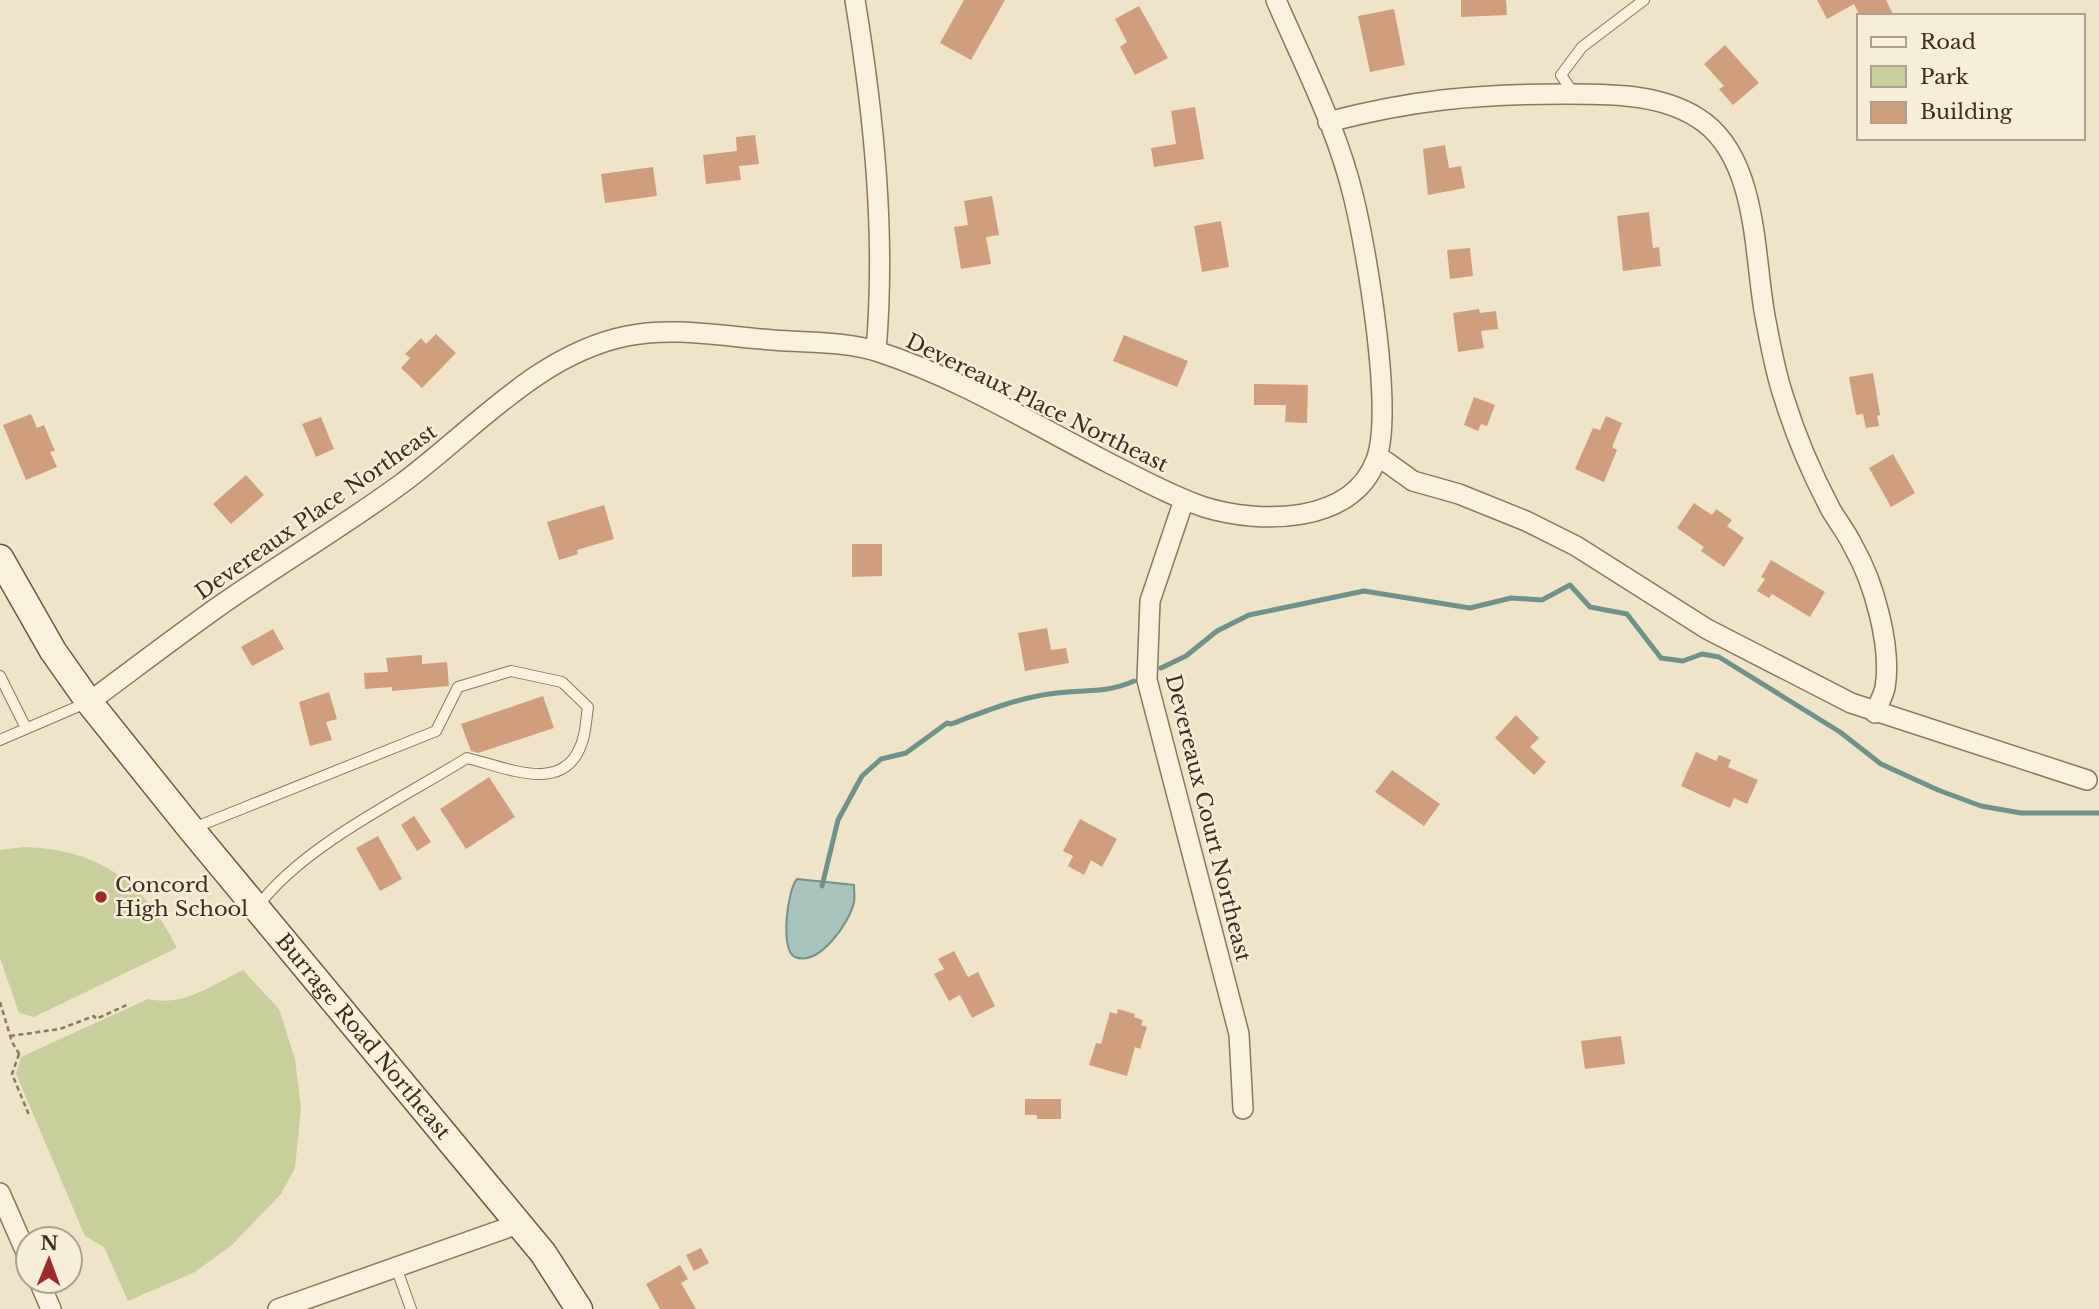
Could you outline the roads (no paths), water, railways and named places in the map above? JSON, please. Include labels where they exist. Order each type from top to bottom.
[{"type":"street","points":[[855,0],[870,91],[880,246],[876,351]]},
{"type":"street","name":"Devereaux Place Northeast","points":[[89,702],[216,609],[398,486],[545,370],[597,345],[641,333],[848,345],[876,351],[940,376],[1184,499],[1244,516],[1302,515],[1332,506],[1363,482],[1378,456],[1383,417],[1370,285],[1354,199],[1328,122],[1276,0]]},
{"type":"street","points":[[1328,122],[1443,98],[1482,94],[1574,94],[1630,96],[1664,103],[1705,123],[1728,151],[1739,175],[1751,214],[1765,314],[1783,397],[1803,453],[1854,547],[1878,610],[1885,690],[1875,713]]},
{"type":"street","points":[[1378,456],[1413,481],[1459,494],[1526,521],[1576,546],[1707,629],[1875,713],[2087,780]]},
{"type":"street","name":"Devereaux Court Northeast","points":[[1184,499],[1150,601],[1147,680],[1239,1034],[1244,1109]]},
{"type":"street","name":"Burrage Road Northeast","points":[[0,558],[53,651],[89,702],[256,908],[543,1253],[579,1309]]},
{"type":"street","points":[[1,1198],[14,1226]]},
{"type":"street","points":[[278,1309],[518,1224]]},
{"type":"lane","points":[[1574,94],[1561,75],[1581,47],[1644,0]]},
{"type":"lane","points":[[191,829],[436,731],[458,687],[511,671],[562,682],[588,707],[581,745],[568,768],[545,776],[467,758],[334,840],[275,884],[256,908]]},
{"type":"lane","points":[[0,676],[26,728]]},
{"type":"lane","points":[[0,740],[89,702]]},
{"type":"lane","points":[[396,1266],[411,1309]]},
{"type":"water","points":[[797,879],[854,885],[854,902],[840,931],[823,949],[804,958],[795,957],[790,952],[786,933],[790,895]]},
{"type":"waterway","points":[[1161,668],[1186,656],[1217,631],[1249,615],[1364,591],[1470,608],[1511,598],[1542,600],[1570,585],[1590,607],[1627,614],[1661,658],[1683,661],[1702,654],[1719,657],[1840,732],[1881,764],[1938,790],[1981,806],[2021,813],[2099,813]]},
{"type":"waterway","points":[[822,886],[838,820],[862,776],[881,759],[906,753],[947,723],[951,724],[1011,703],[1049,694],[1103,690],[1134,681]]},
{"type":"place","name":"Concord High School","points":[[101,897]]}]
